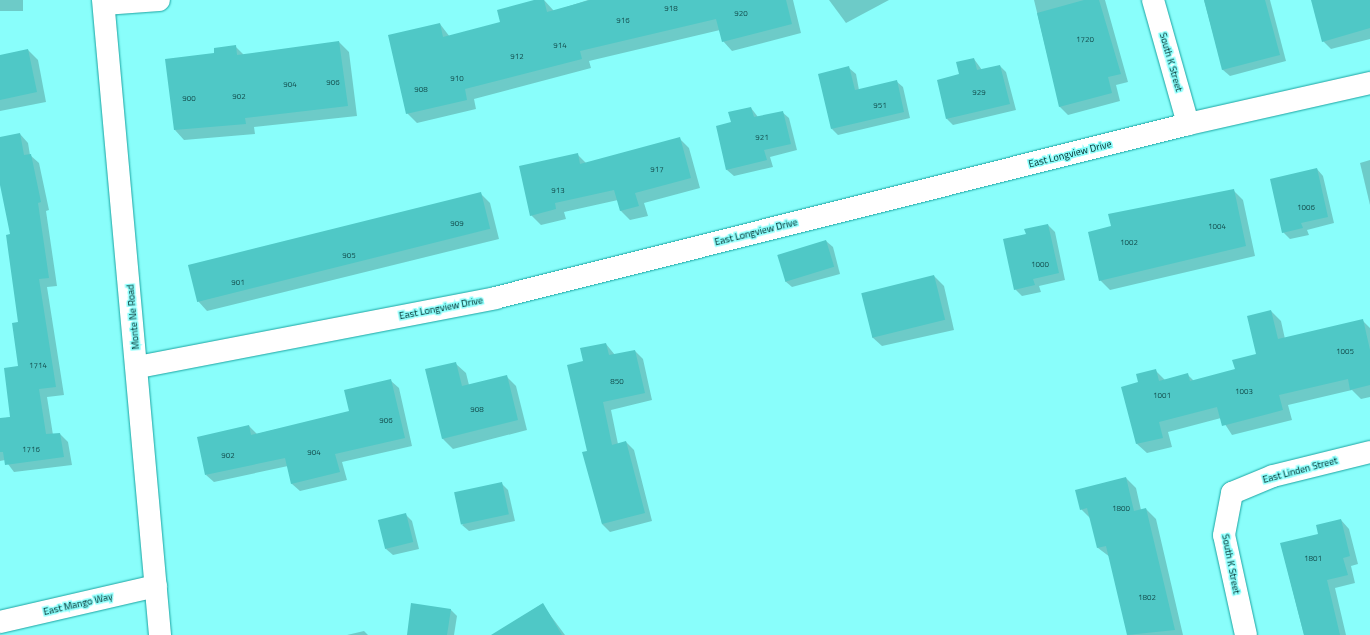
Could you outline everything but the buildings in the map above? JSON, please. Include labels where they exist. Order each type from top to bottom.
[{"type":"street","points":[[104,2],[159,0]]},
{"type":"street","name":"South K Street","points":[[1153,0],[1188,124]]},
{"type":"street","name":"Monte Ne Road","points":[[104,2],[138,367],[160,635]]},
{"type":"street","name":"East Longview Drive","points":[[138,367],[495,298],[1188,124],[1370,83]]},
{"type":"street","name":"East Linden Street","points":[[1232,493],[1273,476],[1370,452]]},
{"type":"street","name":"South K Street","points":[[1232,493],[1224,535],[1246,635]]},
{"type":"street","name":"East Mango Way","points":[[0,622],[156,586]]}]
